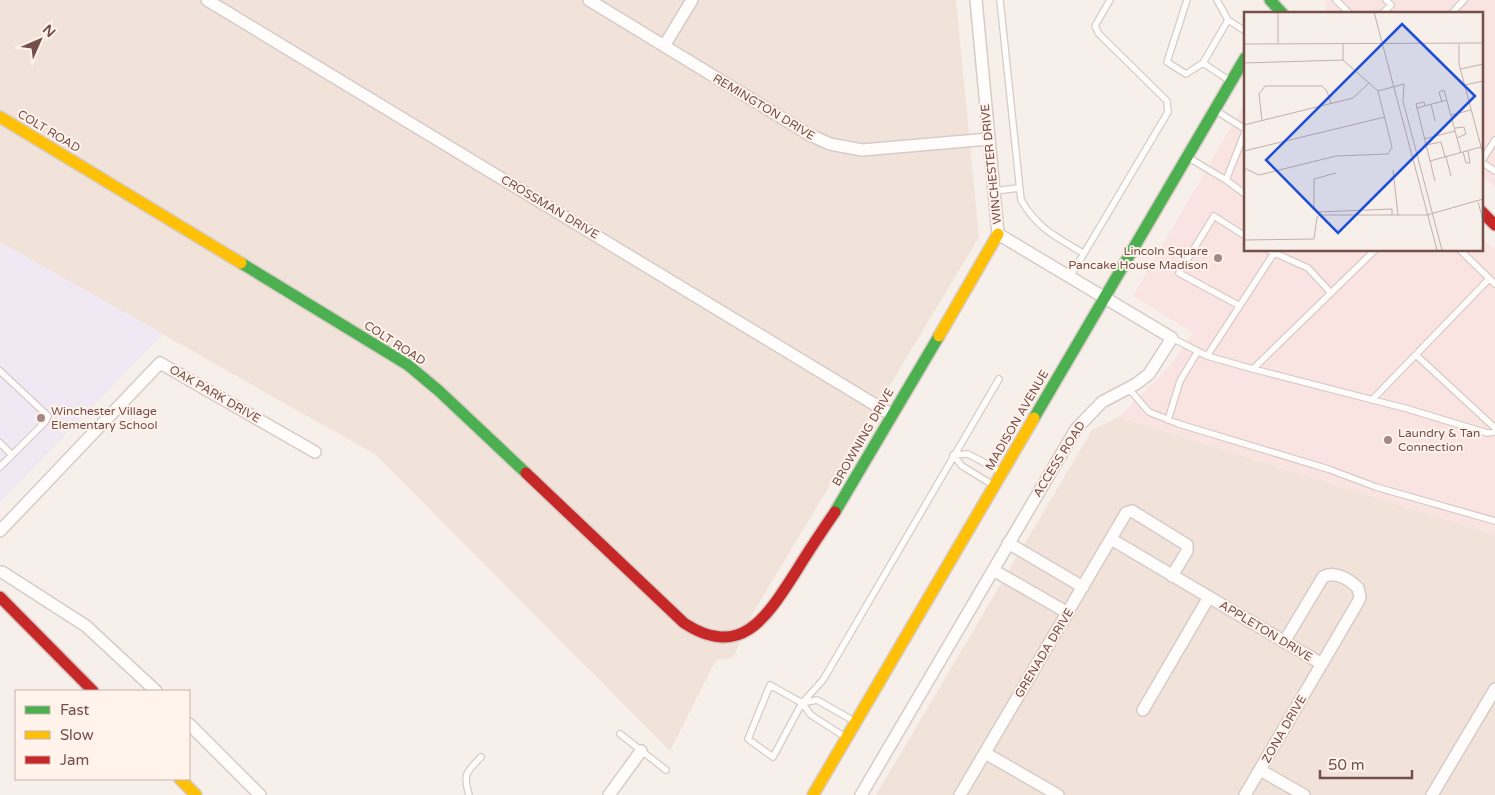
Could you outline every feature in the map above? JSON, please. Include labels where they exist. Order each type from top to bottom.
[{"type":"street","name":"CROSSMAN DRIVE","points":[[208,0],[892,415]]},
{"type":"street","name":"REMINGTON DRIVE","points":[[588,0],[819,140],[835,146],[862,150],[989,139]]},
{"type":"street","points":[[664,46],[692,0]]},
{"type":"street","name":"WINCHESTER DRIVE","points":[[976,0],[998,234],[1106,296]]},
{"type":"street","name":"MADISON AVENUE","points":[[813,795],[1214,110],[1244,62]]},
{"type":"street","name":"COLT ROAD","points":[[0,117],[408,365],[439,391],[684,623],[702,634],[717,638],[733,637]]},
{"type":"street","points":[[1482,212],[1495,225]]},
{"type":"street","name":"BROWNING DRIVE","points":[[733,637],[752,628],[767,613],[834,514],[998,234]]},
{"type":"street","points":[[1106,296],[1172,338]]},
{"type":"street","name":"ACCESS ROAD","points":[[861,795],[1008,543],[1080,424],[1102,402],[1129,389],[1152,370],[1172,338]]},
{"type":"street","name":"OAK PARK DRIVE","points":[[0,531],[160,362],[315,452]]},
{"type":"street","name":"GRENADA DRIVE","points":[[962,794],[984,753],[1084,587],[1124,515],[1132,511],[1187,545],[1187,551],[1172,576]]},
{"type":"street","name":"APPLETON DRIVE","points":[[1111,539],[1322,664]]},
{"type":"street","points":[[1008,543],[1084,587]]},
{"type":"street","points":[[1,570],[86,626],[155,690]]},
{"type":"street","points":[[993,570],[1068,613]]},
{"type":"street","name":"ZONA DRIVE","points":[[1245,795],[1360,599],[1360,591],[1354,584],[1337,574],[1324,577],[1284,642]]},
{"type":"street","points":[[0,597],[92,690]]},
{"type":"street","name":"APPLETON DRIVE","points":[[1143,710],[1209,597]]},
{"type":"street","points":[[1432,795],[1495,689]]},
{"type":"street","points":[[190,725],[260,795]]},
{"type":"street","points":[[609,795],[641,751]]},
{"type":"street","points":[[984,753],[1058,795]]},
{"type":"street","points":[[1260,770],[1304,795]]},
{"type":"street","points":[[181,780],[196,795]]},
{"type":"lane","points":[[1000,0],[1021,200],[1031,217],[1042,228],[1083,253]]},
{"type":"lane","points":[[1070,277],[1168,112],[1167,101],[1099,34],[1095,26],[1110,0]]},
{"type":"lane","points":[[1187,0],[1167,62],[1186,74],[1203,63],[1228,20]]},
{"type":"lane","points":[[1217,0],[1228,20],[1244,30]]},
{"type":"lane","points":[[1336,0],[1348,12]]},
{"type":"lane","points":[[1453,12],[1464,0]]},
{"type":"lane","points":[[1203,63],[1231,82]]},
{"type":"lane","points":[[1214,110],[1244,130]]},
{"type":"lane","points":[[1226,180],[1244,134]]},
{"type":"lane","points":[[1482,160],[1495,140]]},
{"type":"lane","points":[[1187,157],[1226,180],[1244,193]]},
{"type":"lane","points":[[1482,163],[1495,171]]},
{"type":"lane","points":[[994,191],[1019,188]]},
{"type":"lane","points":[[1240,306],[1179,272],[1214,216],[1244,235]]},
{"type":"lane","points":[[1207,356],[1273,251],[1308,268],[1332,293]]},
{"type":"lane","points":[[1253,369],[1374,251]]},
{"type":"lane","points":[[1461,251],[1495,284]]},
{"type":"lane","points":[[1372,400],[1489,279]]},
{"type":"lane","points":[[1172,338],[1207,356],[1487,433],[1495,430],[1416,355]]},
{"type":"lane","points":[[1168,420],[1180,381],[1198,351]]},
{"type":"lane","points":[[0,371],[48,416],[45,422],[0,467]]},
{"type":"lane","points":[[846,738],[811,715],[802,703],[770,685],[748,739],[773,757],[802,703],[823,680],[999,379]]},
{"type":"lane","points":[[1129,389],[1149,412],[1168,420],[1260,451],[1328,469],[1376,487],[1495,521]]},
{"type":"lane","points":[[0,443],[12,455]]},
{"type":"lane","points":[[953,455],[968,454],[1002,472]]},
{"type":"lane","points":[[953,455],[962,466],[994,486]]},
{"type":"lane","points":[[802,703],[817,700],[856,722]]},
{"type":"lane","points":[[620,734],[666,770]]},
{"type":"lane","points":[[469,795],[464,778],[467,771],[481,757]]},
{"type":"shaded area","points":[[0,0],[956,0],[979,237],[753,613],[733,658],[716,660],[670,751],[376,455],[0,242]]},
{"type":"shaded area","points":[[1325,0],[1495,0],[1495,188],[1482,175],[1482,12],[1327,12]]},
{"type":"shaded area","points":[[1244,105],[1244,251],[1482,251],[1482,238],[1495,250],[1495,535],[1119,417],[1169,367],[1193,333],[1133,296]]},
{"type":"shaded area","name":"Winchester Village Elementary School","points":[[0,242],[163,334],[0,502]]},
{"type":"shaded area","points":[[1119,417],[1495,535],[1495,795],[876,795],[1092,430]]},
{"type":"traffic: fast","points":[[1270,0],[1281,12]]},
{"type":"traffic: fast","points":[[1034,418],[1244,60]]},
{"type":"traffic: fast","points":[[241,263],[408,365],[439,391],[526,473]]},
{"type":"traffic: fast","points":[[835,512],[939,336]]},
{"type":"traffic: slow","points":[[0,117],[241,263]]},
{"type":"traffic: slow","points":[[939,336],[998,234]]},
{"type":"traffic: slow","points":[[813,795],[1034,418]]},
{"type":"traffic: slow","points":[[181,780],[196,795]]},
{"type":"traffic: jam","points":[[1482,212],[1495,225]]},
{"type":"traffic: jam","points":[[526,473],[684,623],[704,633],[722,637],[738,635],[751,628],[764,617],[835,512]]},
{"type":"traffic: jam","points":[[0,597],[92,690]]},
{"type":"place","name":"Lincoln Square Pancake House Madison","points":[[1218,258]]},
{"type":"place","name":"Winchester Village Elementary School","points":[[41,418]]},
{"type":"place","name":"Laundry & Tan Connection","points":[[1388,440]]}]
